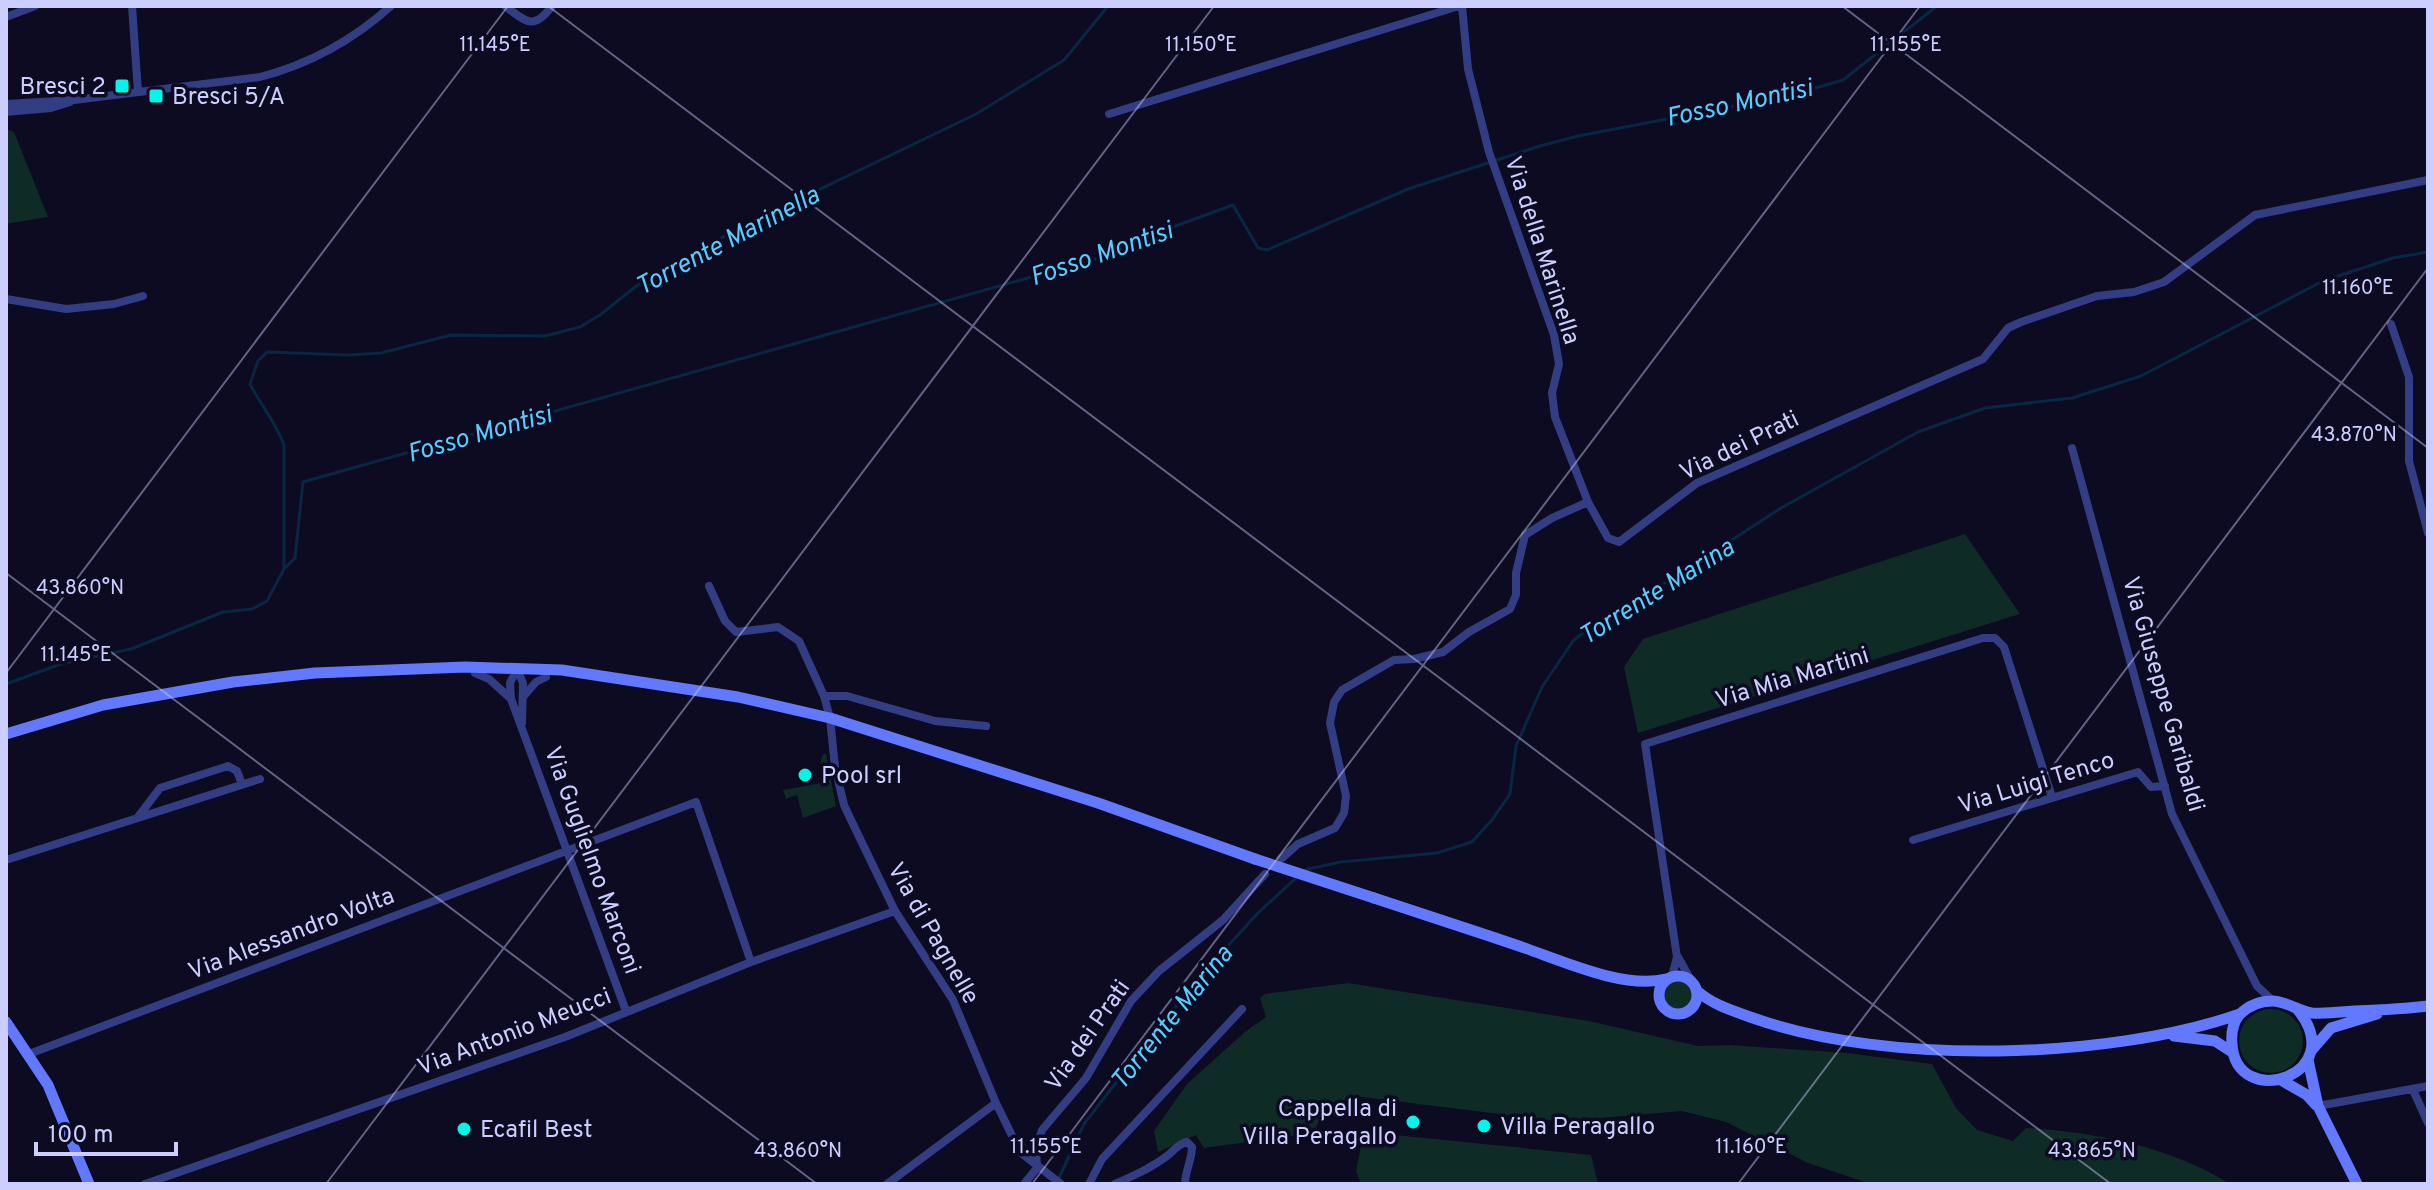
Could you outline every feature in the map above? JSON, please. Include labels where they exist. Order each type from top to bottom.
[{"type":"main road","points":[[6,734],[103,705],[233,682],[345,671],[465,667],[546,677],[599,677]]},
{"type":"main road","points":[[435,669],[475,673],[562,670],[738,697],[830,718],[1098,803],[1255,859],[1598,972],[1655,982],[1683,976],[1716,1005],[1787,1030],[1914,1049],[1989,1051],[2081,1045],[2161,1035],[2216,1023],[2261,1002],[2273,1001],[2298,1010],[2323,1014],[2428,1006]]},
{"type":"main road","points":[[1659,1000],[1659,988],[1669,978]]},
{"type":"main road","points":[[1636,981],[1669,1012],[1679,1014],[1716,1005]]},
{"type":"main road","points":[[1689,1010],[1696,1001],[1694,986]]},
{"type":"main road","points":[[2298,1010],[2310,1031],[2309,1056],[2318,1106],[2357,1184]]},
{"type":"main road","points":[[2244,1011],[2231,1034],[2232,1052],[2239,1066],[2254,1077],[2270,1082],[2299,1070],[2331,1028],[2389,1011]]},
{"type":"main road","points":[[6,1022],[48,1085],[89,1184]]},
{"type":"main road","points":[[2161,1035],[2211,1040],[2232,1052]]},
{"type":"main road","points":[[2281,1080],[2307,1095],[2318,1106]]},
{"type":"street","points":[[6,17],[35,6]]},
{"type":"street","points":[[132,6],[138,92]]},
{"type":"street","points":[[6,104],[74,100],[238,81],[280,72],[330,51],[391,6]]},
{"type":"street","points":[[505,6],[527,21],[535,22],[552,6]]},
{"type":"street","name":"Via della Marinella","points":[[1109,114],[1460,6],[1468,69],[1489,152],[1554,335],[1559,364],[1552,393],[1555,417],[1588,502]]},
{"type":"street","points":[[6,112],[51,108],[74,100]]},
{"type":"street","name":"Via dei Prati","points":[[1588,502],[1608,538],[1619,542],[1697,483],[1983,359],[2008,328],[2097,296],[2134,292],[2164,282],[2255,215],[2428,180]]},
{"type":"street","points":[[6,299],[66,309],[114,304],[143,296]]},
{"type":"street","points":[[2391,324],[2409,377],[2409,461],[2428,533]]},
{"type":"street","name":"Via Giuseppe Garibaldi","points":[[2072,448],[2172,814],[2257,986],[2273,1001]]},
{"type":"street","points":[[1281,859],[1298,844],[1335,828],[1344,813],[1346,796],[1330,723],[1334,702],[1342,690],[1394,660],[1443,652],[1469,632],[1510,609],[1516,595],[1516,573],[1525,535],[1552,518],[1588,502]]},
{"type":"street","name":"Via di Pagnelle","points":[[709,586],[725,621],[736,632],[778,627],[799,641],[824,696],[844,805],[895,911],[953,1000],[1020,1152],[1061,1184]]},
{"type":"street","name":"Via Mia Martini","points":[[1694,986],[1677,957],[1645,744],[1983,638],[1995,638],[2004,647],[2052,797]]},
{"type":"street","name":"Via Guglielmo Marconi","points":[[475,673],[489,679],[511,699],[522,723],[626,1011]]},
{"type":"street","name":"Via Guglielmo Marconi","points":[[517,673],[523,698],[522,723]]},
{"type":"street","name":"Via Guglielmo Marconi","points":[[511,699],[517,673]]},
{"type":"street","points":[[523,698],[536,682],[546,677]]},
{"type":"street","points":[[824,696],[847,696],[935,721],[986,726]]},
{"type":"street","points":[[134,820],[160,788],[228,766],[237,771],[242,784]]},
{"type":"street","name":"Via Luigi Tenco","points":[[1913,840],[2138,772],[2151,787],[2165,786]]},
{"type":"street","points":[[6,860],[260,779]]},
{"type":"street","points":[[152,798],[156,807],[163,810]]},
{"type":"street","name":"Via Alessandro Volta","points":[[29,1054],[696,802],[751,962]]},
{"type":"street","name":"Via dei Prati","points":[[1040,1170],[1036,1149],[1042,1130],[1086,1078],[1131,1001],[1159,971],[1223,920],[1265,874]]},
{"type":"street","name":"Via Antonio Meucci","points":[[145,1184],[565,1037],[751,962],[895,911]]},
{"type":"street","name":"Via Mia Martini","points":[[1669,978],[1677,957]]},
{"type":"street","points":[[2244,1011],[2257,986]]},
{"type":"street","points":[[1089,1184],[1102,1159],[1242,1009]]},
{"type":"street","points":[[2318,1106],[2428,1086]]},
{"type":"street","points":[[2413,1090],[2428,1123]]},
{"type":"street","points":[[887,1184],[996,1103]]},
{"type":"street","points":[[1115,1184],[1137,1174],[1187,1142],[1192,1153],[1186,1167],[1185,1184]]},
{"type":"street","points":[[1024,1184],[1040,1170]]},
{"type":"green space","points":[[6,129],[14,132],[48,217],[6,224]]},
{"type":"green space","points":[[1965,534],[2020,614],[1638,733],[1624,667],[1643,639]]},
{"type":"green space","points":[[823,754],[826,754],[836,806],[803,818],[797,795],[786,799],[783,790],[822,783],[827,774],[820,764]]},
{"type":"green space","points":[[1678,981],[1689,985],[1693,996],[1689,1007],[1678,1011],[1667,1007],[1663,996],[1667,985]]},
{"type":"green space","points":[[1348,983],[1589,1021],[1698,1046],[1730,1045],[1847,1053],[1932,1064],[1956,1108],[1977,1130],[2013,1141],[2026,1128],[2105,1138],[2183,1160],[2230,1184],[1871,1184],[1808,1163],[1726,1122],[1682,1111],[1600,1118],[1580,1124],[1354,1096],[1326,1108],[1313,1133],[1204,1148],[1196,1135],[1158,1152],[1154,1131],[1187,1084],[1266,1017],[1260,998],[1265,994]]},
{"type":"green space","points":[[2271,1009],[2289,1015],[2297,1023],[2303,1041],[2297,1059],[2289,1067],[2271,1073],[2253,1067],[2245,1059],[2239,1041],[2245,1023],[2253,1015]]},
{"type":"green space","points":[[1385,1134],[1591,1155],[1598,1184],[1361,1184],[1356,1171],[1361,1146]]},
{"type":"waterway","name":"Torrente Marinella","points":[[6,684],[61,664],[131,649],[223,612],[252,609],[267,601],[284,569],[284,445],[250,384],[258,361],[267,352],[381,353],[451,335],[545,336],[580,327],[649,276],[750,223],[976,114],[1064,60],[1108,6]]},
{"type":"waterway","name":"Fosso Montisi","points":[[284,569],[295,558],[303,482],[1099,258],[1233,205],[1258,248],[1267,250],[1408,189],[1540,146],[1788,96],[1843,80],[1937,6]]},
{"type":"waterway","name":"Torrente Marina","points":[[1303,872],[1341,862],[1437,853],[1472,842],[1510,794],[1516,746],[1542,687],[1573,641],[1592,625],[1675,577],[1781,508],[1918,432],[1985,408],[2072,398],[2141,376],[2323,281],[2393,258],[2428,252]]},
{"type":"waterway","name":"Torrente Marina","points":[[1058,1180],[1084,1124],[1149,1040],[1203,973],[1258,913],[1297,877]]},
{"type":"place","name":"Bresci 2","points":[[122,86]]},
{"type":"place","name":"Bresci 5/A","points":[[156,96]]},
{"type":"place","name":"Pool srl","points":[[805,775]]},
{"type":"place","name":"Cappella di Villa Peragallo","points":[[1413,1122]]},
{"type":"place","name":"Villa Peragallo","points":[[1484,1126]]},
{"type":"place","name":"Ecafil Best","points":[[464,1129]]}]
